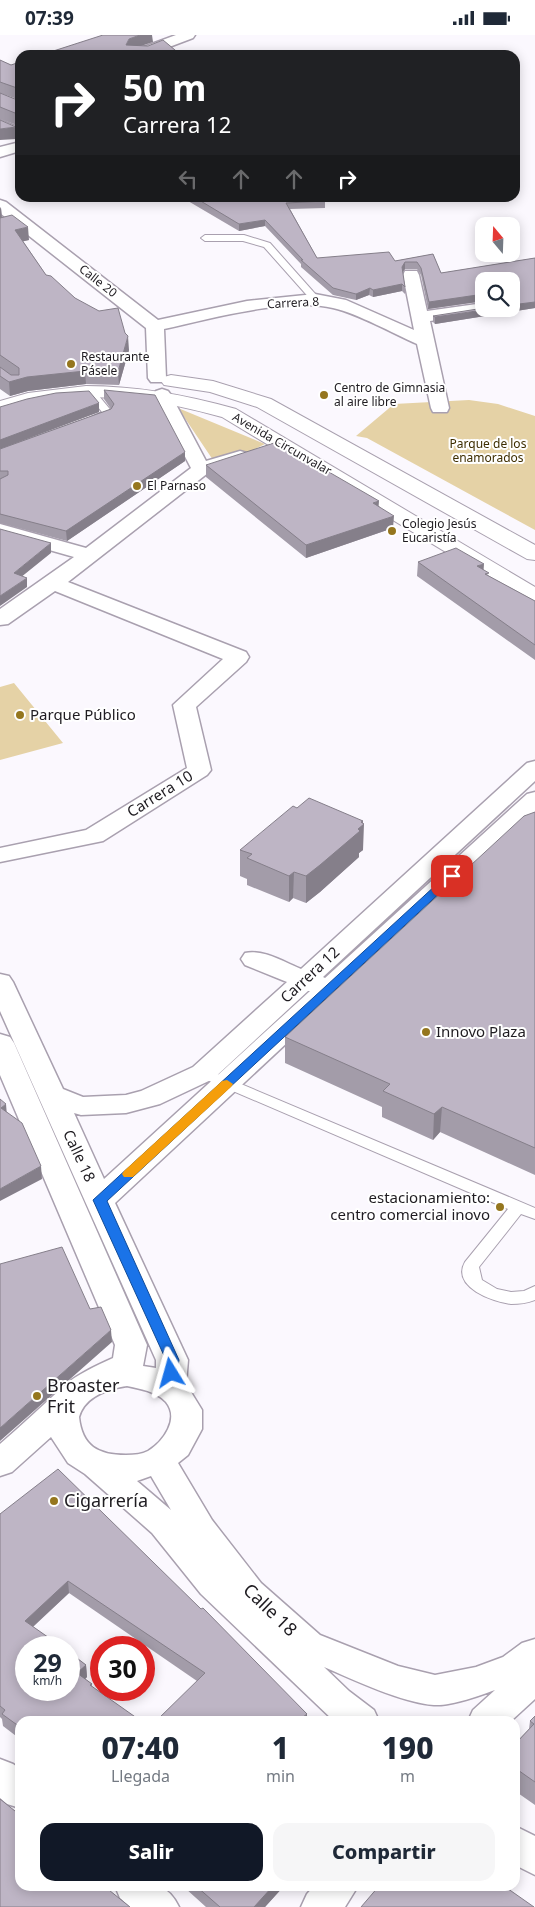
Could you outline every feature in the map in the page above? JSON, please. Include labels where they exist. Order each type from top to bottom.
[{"type":"main road","name":"Avenida Circunvalar","points":[[0,389],[53,379],[91,377],[160,387],[194,402],[229,413],[535,596]]},
{"type":"main road","name":"Avenida Circunvalar","points":[[0,407],[33,399],[160,387],[213,387],[240,394],[264,403],[535,554]]},
{"type":"main road","points":[[282,443],[314,431]]},
{"type":"street","points":[[148,50],[188,35]]},
{"type":"street","points":[[0,124],[15,132]]},
{"type":"street","points":[[0,152],[15,148]]},
{"type":"street","name":"Calle 20","points":[[0,205],[14,223],[155,326]]},
{"type":"street","points":[[411,275],[440,408]]},
{"type":"street","name":"Carrera 8","points":[[155,326],[247,306],[315,299],[340,304],[425,341]]},
{"type":"street","points":[[420,317],[475,309]]},
{"type":"street","points":[[155,326],[160,387],[201,469]]},
{"type":"street","points":[[0,619],[53,583],[201,469],[282,443]]},
{"type":"street","points":[[0,530],[89,555]]},
{"type":"street","name":"Carrera 10","points":[[0,855],[94,836],[199,769],[184,705],[238,657],[53,583]]},
{"type":"street","name":"Carrera 12","points":[[51,1095],[81,1105],[126,1104],[150,1098],[203,1073],[535,768]]},
{"type":"street","name":"Carrera 12","points":[[100,1200],[535,799]]},
{"type":"street","points":[[254,959],[331,989]]},
{"type":"street","name":"Calle 18","points":[[0,982],[172,1360],[170,1386]]},
{"type":"street","name":"Calle 18","points":[[0,1043],[131,1345],[128,1365],[96,1380]]},
{"type":"street","points":[[0,1463],[65,1420],[84,1387],[96,1380],[120,1375],[142,1375],[157,1379],[170,1386],[182,1399],[188,1415],[185,1433],[176,1448],[159,1460],[134,1468],[122,1469],[97,1465],[81,1458],[65,1420]]},
{"type":"street","name":"Calle 18","points":[[159,1460],[200,1530],[250,1593],[307,1645],[394,1680],[435,1690],[476,1682],[516,1668],[535,1655]]},
{"type":"street","name":"Calle 18","points":[[97,1465],[164,1524],[213,1584],[348,1711],[361,1716]]},
{"type":"street","points":[[485,1716],[535,1677]]},
{"type":"street","points":[[0,1775],[15,1788]]},
{"type":"street","points":[[520,1847],[535,1858]]},
{"type":"street","points":[[140,1891],[159,1907]]},
{"type":"street","points":[[321,1907],[334,1891]]},
{"type":"lane","points":[[205,238],[244,238],[267,245],[315,299]]},
{"type":"lane","points":[[81,424],[108,413],[94,396],[94,392]]},
{"type":"lane","points":[[203,1073],[535,1214]]},
{"type":"lane","points":[[518,1207],[471,1266],[472,1277],[480,1287],[502,1296],[518,1299],[531,1297],[535,1293]]},
{"type":"green space","name":"Parque de los enamorados","points":[[469,400],[498,404],[535,416],[535,530],[367,438],[356,436],[394,404]]},
{"type":"green space","points":[[178,408],[265,444],[245,454],[213,460]]},
{"type":"green space","name":"Parque Público","points":[[14,683],[63,743],[0,760],[0,687]]},
{"type":"building","points":[[103,35],[140,35],[129,39],[126,45],[148,46],[163,40],[175,50],[56,50]]},
{"type":"building","points":[[0,60],[11,65],[15,64],[15,87],[0,82]]},
{"type":"building","points":[[0,93],[15,99],[15,113],[0,107]]},
{"type":"building","points":[[0,120],[15,127],[15,127],[0,129]]},
{"type":"building","points":[[202,202],[306,202],[286,203],[317,258],[389,252],[395,261],[433,254],[441,273],[504,263],[520,263],[520,260],[535,258],[535,302],[520,304],[520,272],[475,272],[475,295],[429,302],[421,268],[417,262],[405,262],[402,267],[405,287],[402,284],[373,290],[370,288],[356,294],[333,288],[301,260],[303,260],[265,220],[239,224]]},
{"type":"building","points":[[12,215],[28,227],[15,230],[46,275],[51,276],[75,298],[99,311],[118,308],[125,333],[128,336],[118,372],[85,371],[27,377],[9,382],[0,376],[0,367],[11,375],[19,375],[19,368],[0,355],[0,218]]},
{"type":"building","points":[[475,309],[475,311],[433,316]]},
{"type":"building","points":[[104,390],[155,395],[185,452],[66,531],[0,514],[0,479],[8,475],[8,471],[0,471],[0,449],[111,409],[114,404]]},
{"type":"building","points":[[89,391],[99,403],[0,440],[0,407],[56,393]]},
{"type":"building","points":[[277,442],[379,501],[373,503],[394,516],[306,545],[206,465]]},
{"type":"building","points":[[0,529],[51,543],[14,573],[27,578],[0,596]]},
{"type":"building","points":[[456,548],[484,564],[477,566],[489,573],[485,574],[535,601],[535,645],[418,562]]},
{"type":"building","points":[[309,798],[363,821],[361,822],[364,824],[358,829],[360,831],[306,876],[294,872],[289,876],[247,858],[252,854],[240,850],[293,806],[297,808]]},
{"type":"building","name":"Innovo Plaza","points":[[535,812],[535,1148],[442,1107],[434,1114],[383,1091],[390,1084],[285,1037],[524,816]]},
{"type":"building","points":[[0,1099],[6,1104],[1,1108],[22,1123],[41,1166],[0,1189]]},
{"type":"building","points":[[62,1247],[90,1309],[101,1307],[111,1330],[0,1428],[0,1264]]},
{"type":"building","points":[[58,1469],[201,1609],[203,1608],[307,1714],[304,1716],[161,1716],[205,1673],[155,1639],[155,1636],[150,1636],[68,1581],[25,1621],[46,1636],[15,1636],[15,1701],[80,1701],[80,1675],[90,1683],[90,1701],[113,1701],[134,1716],[15,1716],[15,1723],[2,1714],[5,1710],[0,1706],[0,1514]]},
{"type":"building","points":[[80,1660],[86,1665],[80,1670]]},
{"type":"building","points":[[535,1716],[535,1782],[520,1772],[520,1739],[534,1724],[530,1721]]},
{"type":"building","points":[[0,1799],[15,1811],[15,1891],[110,1891],[130,1907],[0,1907]]},
{"type":"building","points":[[202,1891],[268,1891],[254,1907],[220,1907]]},
{"type":"building","points":[[375,1891],[511,1891],[534,1907],[361,1907]]},
{"type":"slow traffic","points":[[128,1174],[227,1084]]},
{"type":"place","name":"Restaurante Pásele","points":[[71,364]]},
{"type":"place","name":"Centro de Gimnasia al aire libre","points":[[324,395]]},
{"type":"place","name":"El Parnaso","points":[[137,486]]},
{"type":"place","name":"Colegio Jesús Eucaristía","points":[[392,531]]},
{"type":"place","name":"Parque Público","points":[[20,715]]},
{"type":"place","name":"Innovo Plaza","points":[[426,1032]]},
{"type":"place","name":"estacionamiento: centro comercial inovo","points":[[500,1207]]},
{"type":"place","name":"Broaster Frit","points":[[37,1396]]},
{"type":"place","name":"Cigarrería","points":[[54,1501]]},
{"type":"route","points":[[171,1373],[172,1360],[100,1200],[452,876]]}]
